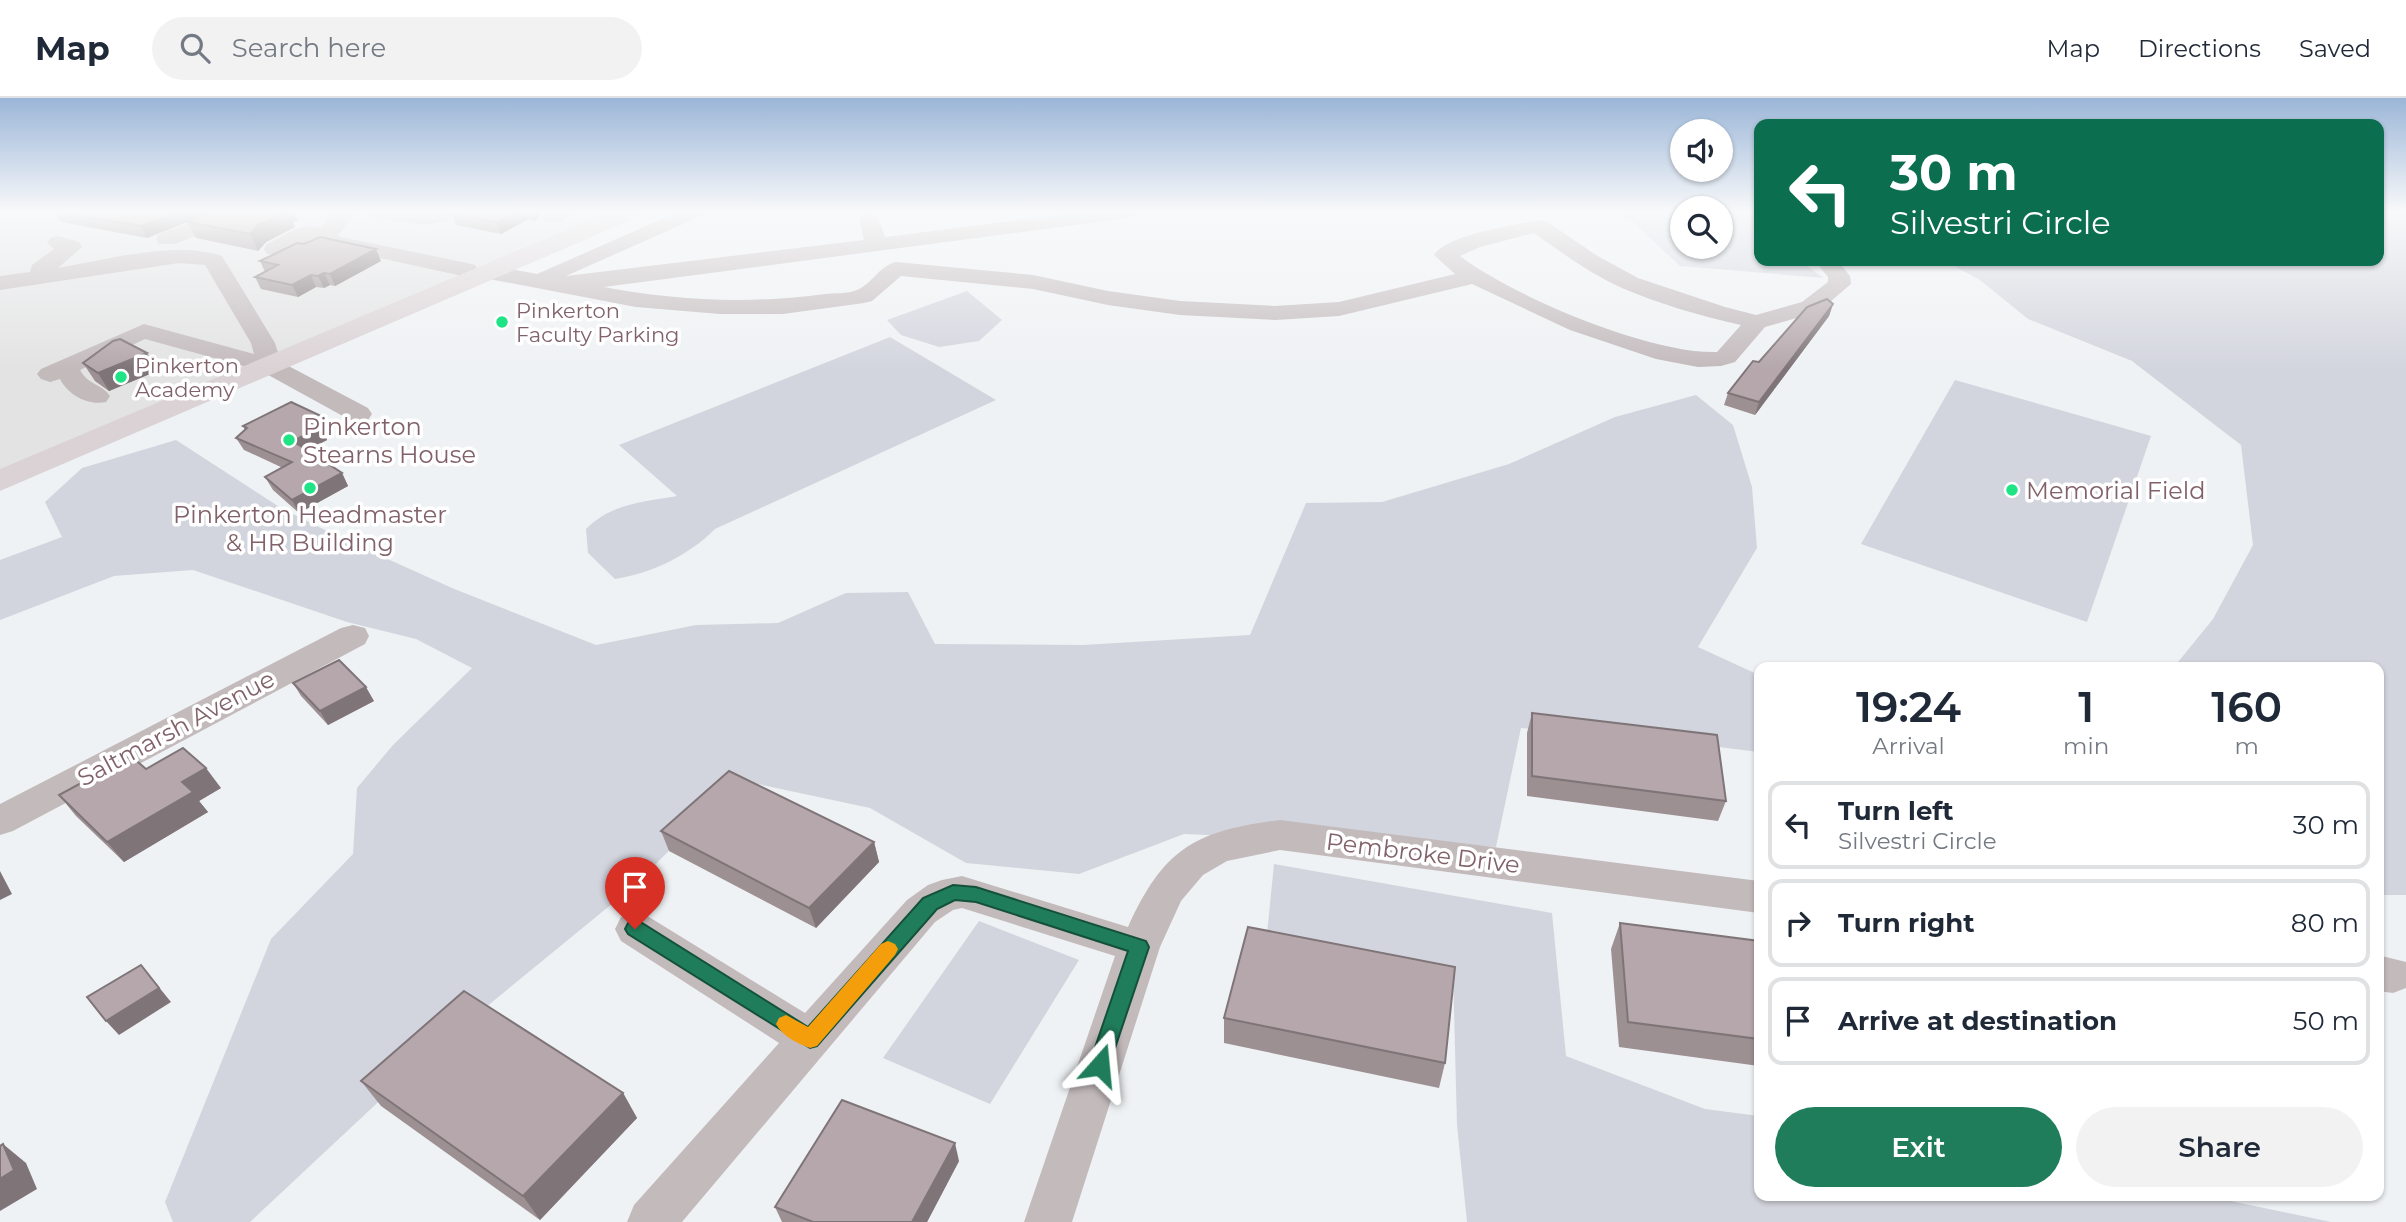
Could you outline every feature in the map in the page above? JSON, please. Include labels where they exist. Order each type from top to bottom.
[{"type":"main road","points":[[0,481],[270,366],[495,264]]},
{"type":"street","points":[[40,270],[47,264]]},
{"type":"street","points":[[0,283],[118,264]]},
{"type":"street","points":[[216,264],[262,343],[270,366]]},
{"type":"street","points":[[446,264],[636,300],[770,308],[811,305],[864,296],[896,269],[1033,282],[1108,298],[1180,308],[1275,313],[1339,309],[1475,276]]},
{"type":"street","points":[[546,283],[585,264]]},
{"type":"street","points":[[546,283],[707,264]]},
{"type":"street","points":[[1456,264],[1463,271],[1581,325],[1627,342],[1695,360],[1710,362],[1732,354],[1757,322]]},
{"type":"street","points":[[1596,264],[1630,283],[1718,313],[1757,322],[1810,307],[1840,284],[1839,276],[1830,266]]},
{"type":"street","points":[[97,396],[76,386],[58,370],[139,334],[270,366],[359,414]]},
{"type":"street","name":"Saltmarsh Avenue","points":[[0,821],[353,636]]},
{"type":"street","name":"Pembroke Drive","points":[[1048,1222],[1139,947],[1178,875],[1224,846],[1250,838],[1280,835],[1754,896]]},
{"type":"street","points":[[650,1222],[921,911],[942,896],[962,892],[976,894],[1139,947]]},
{"type":"street","points":[[635,929],[810,1039]]},
{"type":"shaded area","name":"Pinkerton Academy","points":[[0,264],[506,264],[0,481]]},
{"type":"shaded area","points":[[1678,264],[1807,266],[1824,278],[1680,266]]},
{"type":"shaded area","points":[[2406,264],[2406,895],[2384,895],[2384,662],[2178,662],[2213,619],[2253,545],[2241,445],[2132,361],[2028,319],[1980,280],[1954,266]]},
{"type":"shaded area","points":[[967,291],[1002,320],[979,341],[939,347],[901,335],[887,320]]},
{"type":"shaded area","points":[[890,337],[996,400],[715,529],[681,555],[656,568],[615,579],[588,553],[586,529],[596,520],[628,505],[677,496],[619,445]]},
{"type":"shaded area","name":"Memorial Field","points":[[1955,380],[2151,436],[2087,622],[1861,544]]},
{"type":"shaded area","points":[[1696,395],[1733,425],[1752,487],[1757,548],[1698,647],[1754,673],[1754,751],[1662,740],[1521,728],[1496,847],[1184,834],[1079,874],[966,863],[870,808],[739,780],[635,885],[436,1048],[250,1222],[173,1222],[165,1202],[271,939],[353,854],[357,788],[393,745],[472,668],[416,639],[347,622],[193,570],[114,576],[0,620],[0,560],[62,537],[45,502],[82,468],[176,440],[281,508],[341,538],[452,588],[596,645],[696,625],[778,623],[846,593],[908,592],[935,644],[1083,645],[1250,635],[1306,503],[1382,502],[1509,464],[1615,417]]},
{"type":"shaded area","points":[[1274,864],[1552,913],[1566,1056],[1705,1109],[1754,1115],[1754,1201],[2231,1201],[2331,1222],[1467,1222],[1457,1125],[1453,972],[1267,934]]},
{"type":"shaded area","points":[[979,921],[1079,960],[990,1104],[883,1058]]},
{"type":"building","points":[[276,264],[348,264],[330,274],[311,275],[292,285],[255,277],[278,265]]},
{"type":"building","points":[[1827,299],[1833,304],[1759,402],[1728,393],[1753,361],[1759,362],[1807,307]]},
{"type":"building","points":[[120,339],[147,353],[98,373],[83,363],[113,341]]},
{"type":"building","points":[[291,402],[319,415],[308,421],[320,427],[293,441],[342,473],[292,500],[265,477],[292,462],[236,438],[247,428],[243,426]]},
{"type":"building","points":[[339,660],[366,687],[320,711],[293,683]]},
{"type":"building","points":[[1532,713],[1717,735],[1726,801],[1532,776]]},
{"type":"building","points":[[183,748],[206,768],[182,782],[193,792],[107,842],[59,795],[131,756],[146,769]]},
{"type":"building","points":[[729,771],[874,842],[809,908],[661,831]]},
{"type":"building","points":[[1620,923],[1754,940],[1754,1038],[1628,1022]]},
{"type":"building","points":[[1248,927],[1455,967],[1445,1063],[1224,1018]]},
{"type":"building","points":[[141,965],[159,988],[106,1021],[87,997]]},
{"type":"building","points":[[464,991],[623,1093],[523,1196],[361,1081]]},
{"type":"building","points":[[842,1100],[955,1143],[912,1222],[813,1222],[775,1207]]},
{"type":"building","points":[[3,1144],[14,1170],[0,1179],[0,1146]]},
{"type":"slow traffic","points":[[786,1024],[810,1039],[888,949]]},
{"type":"place","name":"Pinkerton Faculty Parking","points":[[502,322]]},
{"type":"place","name":"Pinkerton Academy","points":[[121,377]]},
{"type":"place","name":"Pinkerton Stearns House","points":[[289,440]]},
{"type":"place","name":"Pinkerton Headmaster & HR Building","points":[[310,488]]},
{"type":"place","name":"Memorial Field","points":[[2012,490]]},
{"type":"route","points":[[635,929],[810,1039],[930,903],[953,893],[976,894],[1139,947],[1100,1065]]}]
